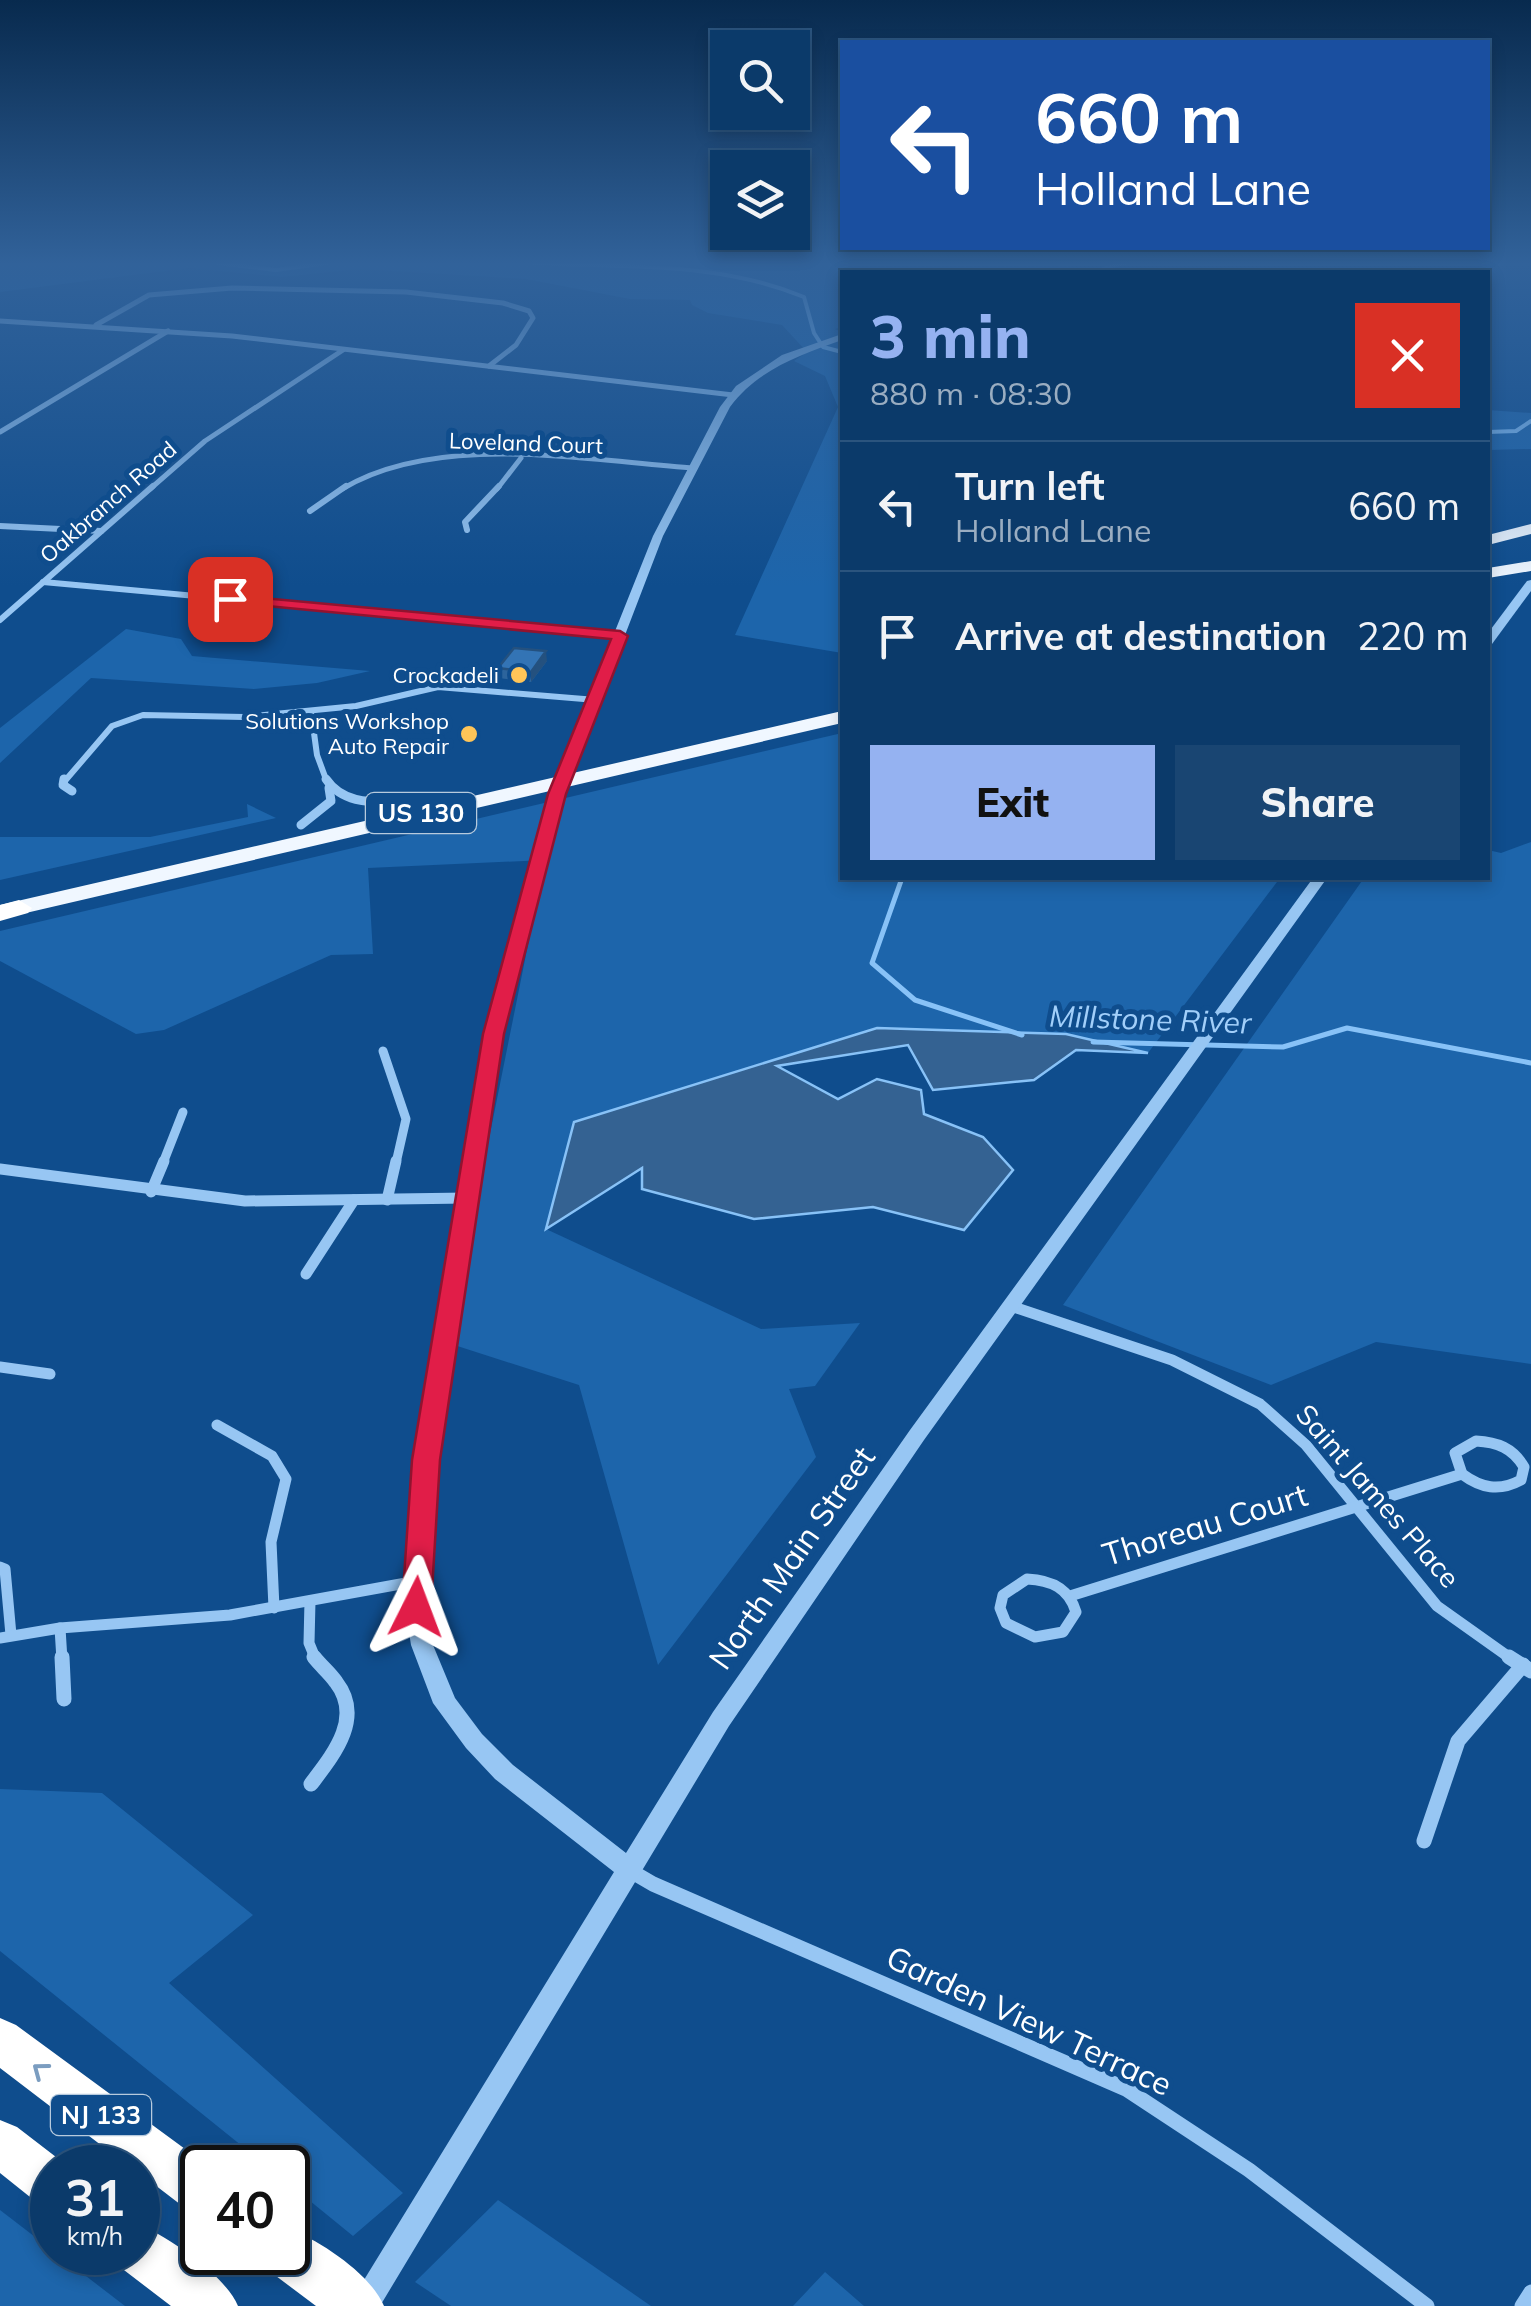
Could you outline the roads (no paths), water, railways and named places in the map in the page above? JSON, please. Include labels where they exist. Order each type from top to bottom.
[{"type":"highway","points":[[1524,572],[1497,538],[1531,529]]},
{"type":"highway","points":[[1490,573],[1524,572]]},
{"type":"highway","name":"US 130","points":[[5,907],[840,703]]},
{"type":"highway","name":"US 130","points":[[5,907],[301,825],[399,802],[840,717]]},
{"type":"highway","name":"NJ 133","points":[[0,2040],[180,2174]]},
{"type":"highway","name":"NJ 133","points":[[0,2144],[30,2167]]},
{"type":"highway","points":[[160,2266],[212,2306]]},
{"type":"highway","points":[[310,2270],[360,2306]]},
{"type":"street","points":[[0,432],[101,371]]},
{"type":"street","name":"Oakbranch Road","points":[[0,620],[206,441],[312,371]]},
{"type":"street","points":[[518,371],[732,396]]},
{"type":"street","points":[[628,1870],[504,1772],[445,1703],[422,1644],[417,1581],[426,1460],[493,1034],[567,772],[658,536],[732,396],[763,371]]},
{"type":"street","name":"Loveland Court","points":[[310,511],[367,475],[412,462],[459,456],[695,468]]},
{"type":"street","points":[[467,530],[465,522],[487,502],[522,458]]},
{"type":"street","points":[[0,526],[101,531]]},
{"type":"street","points":[[1490,637],[1524,572]]},
{"type":"street","points":[[43,582],[620,636]]},
{"type":"street","points":[[72,791],[63,785],[64,778],[121,721],[156,714],[230,718],[310,711],[371,704],[438,686],[596,700]]},
{"type":"street","points":[[301,825],[331,802],[329,788],[319,772],[310,711]]},
{"type":"street","points":[[329,788],[354,801],[399,802]]},
{"type":"street","name":"North Main Street","points":[[360,2306],[722,1719],[916,1435],[1319,880]]},
{"type":"street","points":[[383,1052],[406,1120],[387,1200]]},
{"type":"street","points":[[151,1192],[184,1112]]},
{"type":"street","points":[[0,1169],[70,1175],[151,1192],[260,1201],[467,1198]]},
{"type":"street","points":[[306,1274],[354,1200]]},
{"type":"street","name":"Saint James Place","points":[[1011,1306],[1236,1388],[1290,1428],[1427,1596],[1460,1625],[1527,1668]]},
{"type":"street","points":[[0,1367],[50,1374]]},
{"type":"street","points":[[217,1426],[272,1456],[286,1479],[271,1542],[274,1608]]},
{"type":"street","points":[[1476,1441],[1506,1448],[1524,1468],[1521,1480],[1508,1488],[1488,1488],[1462,1474],[1454,1460],[1456,1453],[1476,1441]]},
{"type":"street","name":"Thoreau Court","points":[[1070,1596],[1462,1474]]},
{"type":"street","points":[[0,1567],[5,1569],[5,1636],[274,1608],[417,1581]]},
{"type":"street","points":[[1028,1579],[1052,1582],[1070,1596],[1076,1612],[1070,1626],[1045,1638],[1015,1631],[1000,1614],[998,1604],[1007,1588],[1028,1579]]},
{"type":"street","points":[[310,1601],[308,1644],[314,1658],[340,1686],[348,1718],[344,1737],[311,1784]]},
{"type":"street","points":[[60,1628],[64,1699]]},
{"type":"street","points":[[1424,1841],[1458,1741],[1527,1668]]},
{"type":"street","name":"Garden View Terrace","points":[[628,1870],[652,1884],[1126,2089],[1249,2170],[1426,2306]]},
{"type":"street","points":[[1522,2306],[1531,2292]]},
{"type":"waterway","points":[[1490,432],[1516,431],[1531,421]]},
{"type":"waterway","name":"Millstone River","points":[[901,880],[872,963],[915,1000],[1022,1035]]},
{"type":"waterway","name":"Millstone River","points":[[1093,1042],[1283,1047],[1347,1028],[1531,1063]]},
{"type":"place","name":"Crockadeli","points":[[519,675]]},
{"type":"place","name":"Solutions Workshop Auto Repair","points":[[469,734]]}]
